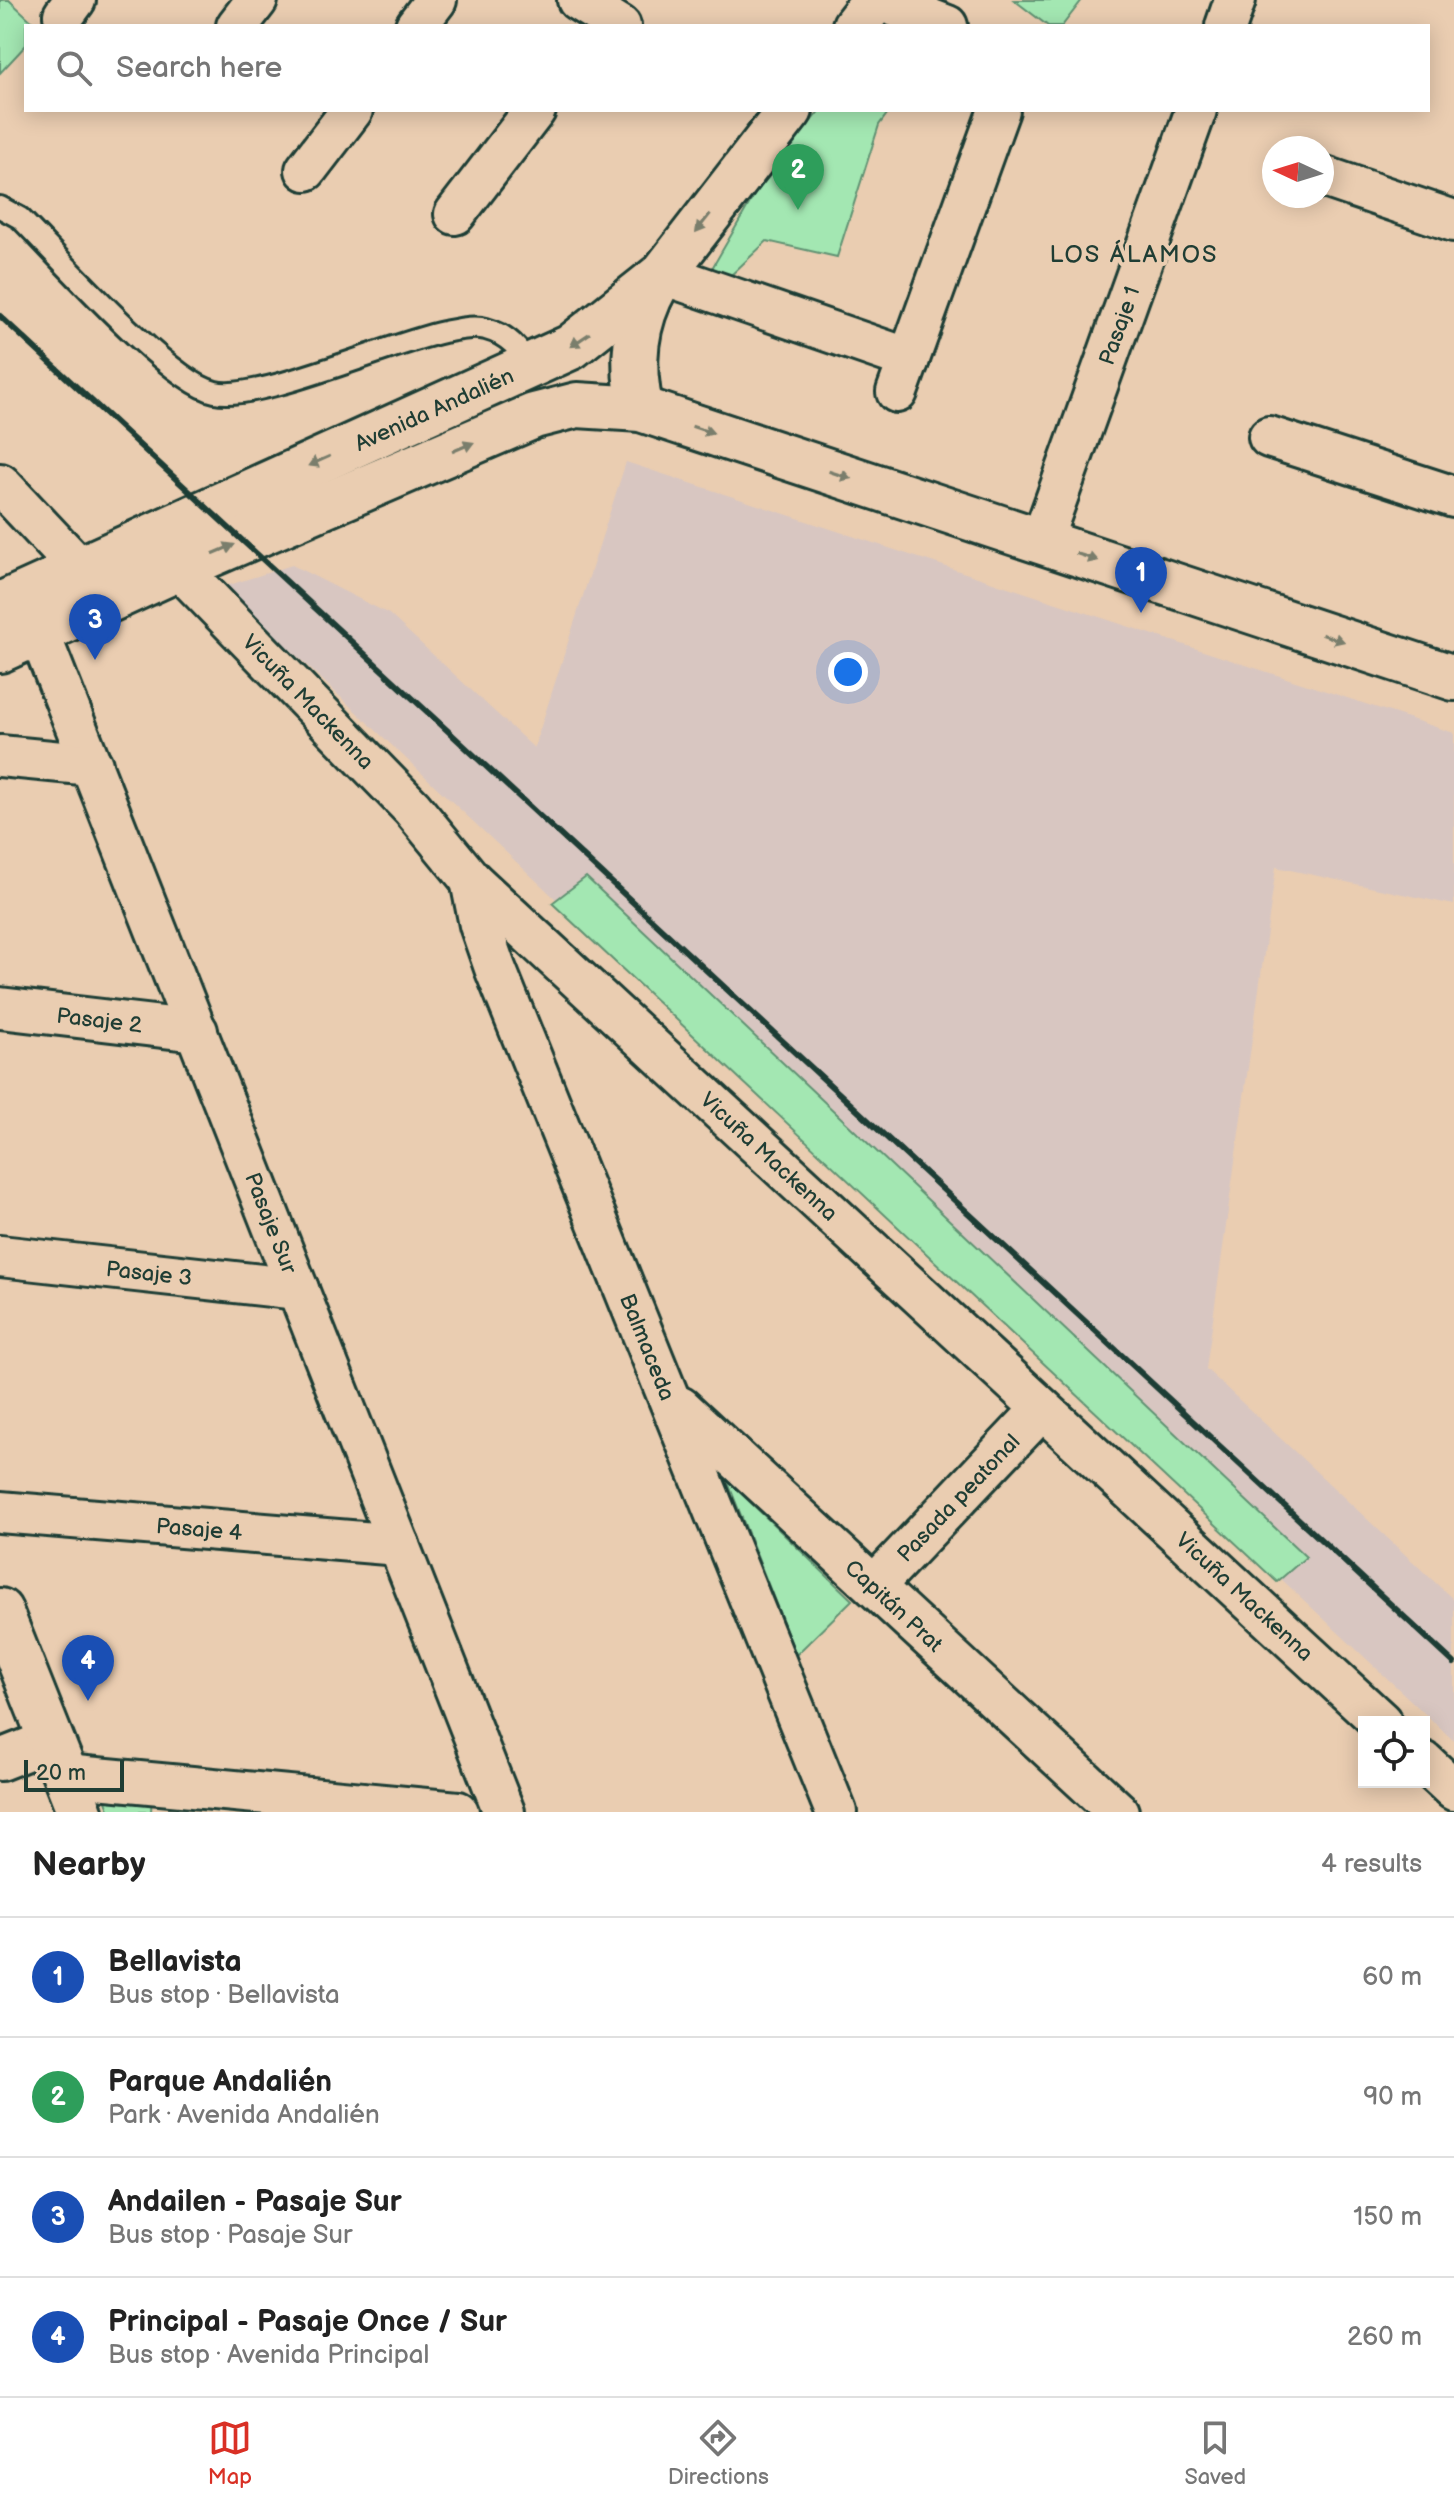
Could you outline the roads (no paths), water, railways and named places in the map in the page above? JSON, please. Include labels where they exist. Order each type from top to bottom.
[{"type":"main road","points":[[857,24],[878,0]]},
{"type":"main road","name":"Avenida Andalién","points":[[0,605],[529,368],[598,328],[663,274],[776,114]]},
{"type":"main road","points":[[641,409],[634,350],[649,298],[663,274]]},
{"type":"main road","name":"Avenida Andalién","points":[[0,650],[179,568],[534,416],[577,405],[641,409],[1454,678]]},
{"type":"main road","points":[[0,1611],[65,1776]]},
{"type":"street","points":[[239,24],[257,0]]},
{"type":"street","points":[[418,24],[436,0]]},
{"type":"street","points":[[878,0],[942,24]]},
{"type":"street","points":[[1227,24],[1235,0]]},
{"type":"street","points":[[306,170],[350,112]]},
{"type":"street","points":[[455,214],[533,112]]},
{"type":"street","points":[[663,274],[903,375],[998,112]]},
{"type":"street","name":"Pasaje 1","points":[[1041,542],[1195,112]]},
{"type":"street","points":[[1334,180],[1454,221]]},
{"type":"street","points":[[1269,437],[1454,497]]},
{"type":"street","points":[[0,484],[80,569]]},
{"type":"street","name":"Vicuña Mackenna","points":[[179,568],[412,808],[471,880],[1375,1716]]},
{"type":"street","name":"Pasaje Sur","points":[[39,633],[504,1812]]},
{"type":"street","points":[[0,756],[92,765]]},
{"type":"street","name":"Balmaceda","points":[[471,880],[495,968],[836,1812]]},
{"type":"street","name":"Pasaje 2","points":[[0,1008],[197,1031]]},
{"type":"street","name":"Pasaje 3","points":[[0,1256],[298,1289]]},
{"type":"street","name":"Capitán Prat","points":[[671,1398],[1118,1812]]},
{"type":"street","name":"Pasada peatonal","points":[[874,1586],[1042,1409]]},
{"type":"street","name":"Pasaje 4","points":[[0,1512],[399,1545]]},
{"type":"street","points":[[0,1760],[65,1776],[458,1812]]},
{"type":"street","points":[[1430,1768],[1454,1790]]},
{"type":"lane","points":[[0,207],[20,218],[147,346],[193,383],[216,392],[256,391],[423,336],[461,329],[484,328],[511,341],[521,350],[529,368]]},
{"type":"railway","points":[[0,316],[1454,1663]]},
{"type":"place","name":"Parque Andalién","points":[[798,210]]},
{"type":"place","name":"Bellavista","points":[[1141,613]]},
{"type":"place","name":"Andailen - Pasaje Sur","points":[[95,660]]},
{"type":"place","name":"Principal - Pasaje Once / Sur","points":[[88,1701]]},
{"type":"district","name":"LOS ÁLAMOS","points":[[1134,254]]}]
